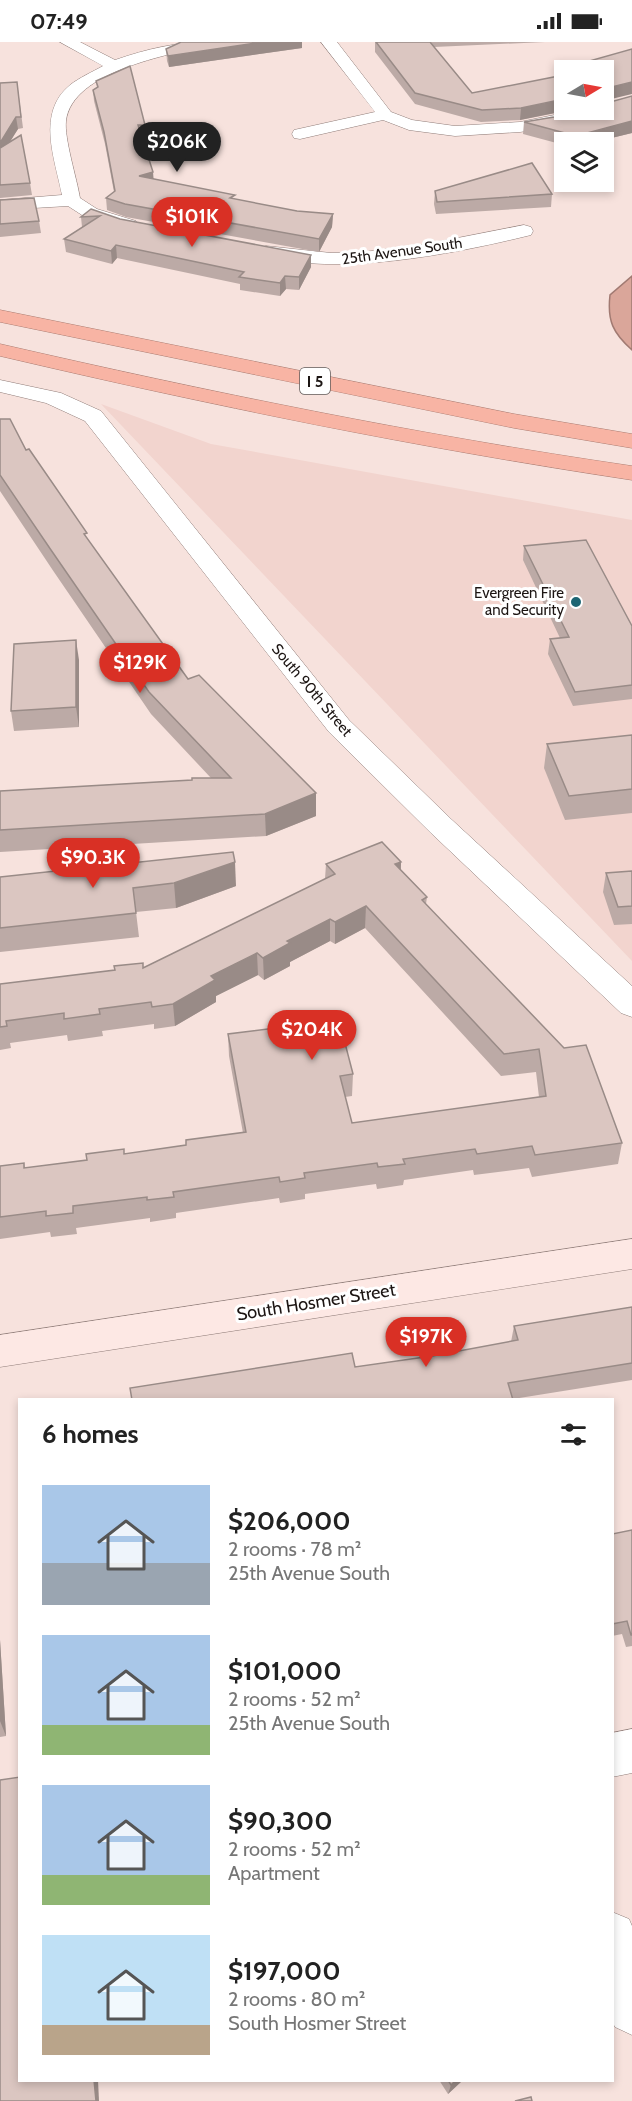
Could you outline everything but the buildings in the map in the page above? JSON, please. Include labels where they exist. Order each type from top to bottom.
[{"type":"highway","name":"I 5","points":[[0,316],[514,421],[632,441]]},
{"type":"highway","name":"I 5","points":[[0,350],[108,376],[354,427],[632,475]]},
{"type":"main road","name":"South Hosmer Street","points":[[0,1351],[632,1254]]},
{"type":"street","points":[[68,42],[114,66]]},
{"type":"street","points":[[72,200],[57,124],[60,109],[75,89],[114,66],[150,53],[203,42]]},
{"type":"street","points":[[329,42],[385,114],[409,125],[455,131],[540,124],[555,120]]},
{"type":"street","points":[[300,134],[385,114]]},
{"type":"street","points":[[0,204],[72,200],[105,219],[144,228]]},
{"type":"street","name":"25th Avenue South","points":[[247,248],[298,258],[345,260],[372,258],[524,231]]},
{"type":"street","name":"South 90th Street","points":[[0,386],[53,398],[93,416],[339,726],[441,826],[632,1005]]},
{"type":"street","points":[[614,1755],[632,1751]]},
{"type":"street","points":[[614,1943],[632,2010]]},
{"type":"shaded area","points":[[632,276],[632,350],[620,338],[613,326],[609,304],[610,295]]},
{"type":"shaded area","points":[[101,404],[211,444],[632,520],[632,961]]},
{"type":"place","name":"Evergreen Fire and Security","points":[[576,602]]}]
